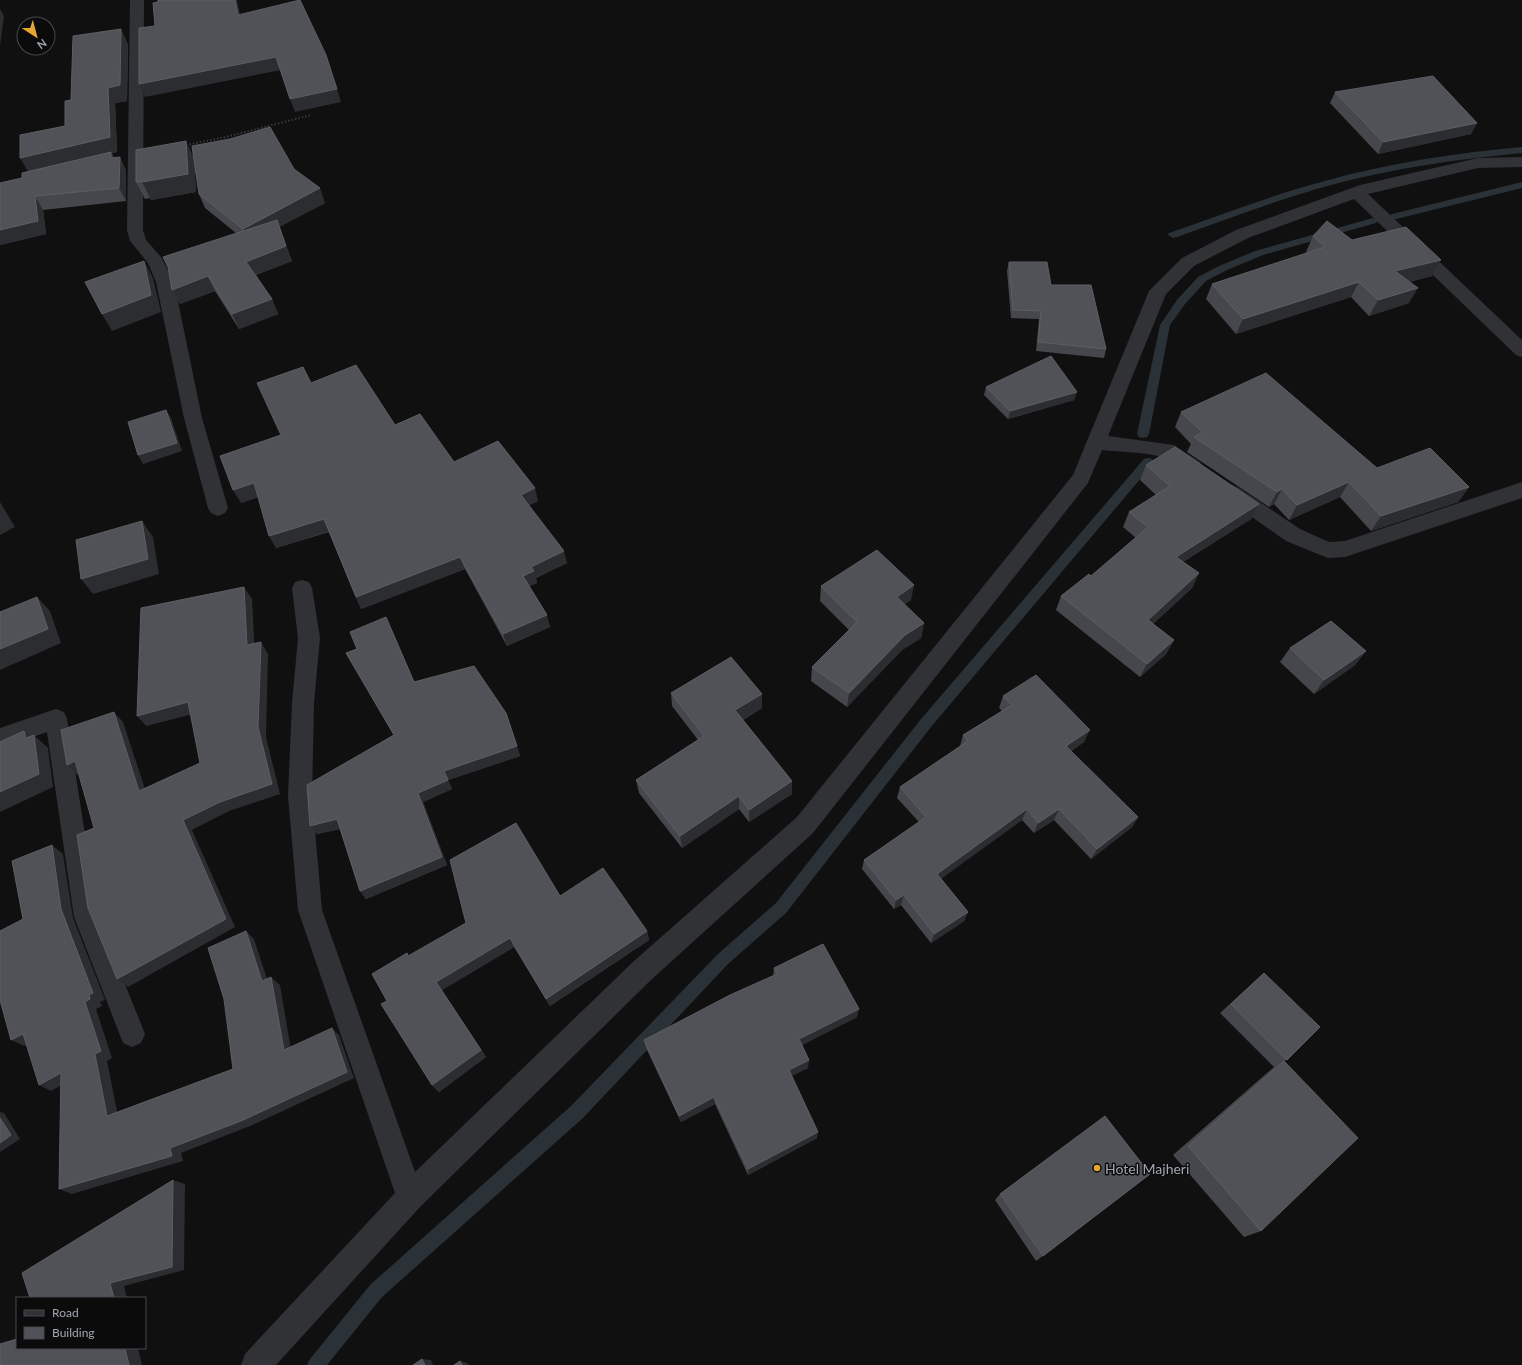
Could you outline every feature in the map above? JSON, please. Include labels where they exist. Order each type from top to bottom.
[{"type":"street","points":[[137,0],[128,156],[135,230],[138,241],[154,261],[166,282],[193,418],[218,508]]},
{"type":"street","points":[[256,1365],[410,1197],[643,970],[805,825],[1081,478],[1158,291],[1188,262],[1242,234],[1366,189],[1478,163],[1522,162]]},
{"type":"street","points":[[1356,192],[1522,351]]},
{"type":"street","points":[[1096,442],[1167,450],[1293,535],[1328,550],[1345,549],[1522,490]]},
{"type":"street","points":[[302,588],[309,638],[303,703],[300,796],[310,910],[410,1197]]},
{"type":"street","points":[[0,738],[56,719],[86,917],[132,1034]]},
{"type":"path","points":[[128,156],[226,138],[311,115]]},
{"type":"building","points":[[158,0],[235,0],[238,15],[300,0],[326,55],[337,89],[290,99],[276,57],[139,84],[139,28],[155,26],[153,3],[158,2]]},
{"type":"building","points":[[121,29],[120,85],[108,88],[110,137],[20,158],[20,135],[65,126],[65,101],[71,100],[73,36]]},
{"type":"building","points":[[1433,76],[1477,123],[1383,142],[1335,92]]},
{"type":"building","points":[[270,127],[294,169],[320,188],[243,229],[199,194],[192,146],[230,139]]},
{"type":"building","points":[[186,141],[188,174],[136,182],[136,150]]},
{"type":"building","points":[[111,152],[111,158],[120,157],[119,188],[35,196],[38,221],[0,230],[0,183],[22,178],[22,173]]},
{"type":"building","points":[[277,220],[286,246],[246,262],[272,299],[232,314],[208,276],[172,290],[168,267],[163,257]]},
{"type":"building","points":[[1327,221],[1352,240],[1406,227],[1441,260],[1395,271],[1418,288],[1378,300],[1359,282],[1243,319],[1212,284],[1325,247],[1313,236]]},
{"type":"building","points":[[144,261],[151,295],[102,314],[85,282]]},
{"type":"building","points":[[1009,262],[1047,262],[1051,285],[1091,285],[1106,349],[1038,342],[1041,311],[1013,310]]},
{"type":"building","points":[[1051,356],[1077,392],[1010,411],[986,387]]},
{"type":"building","points":[[356,365],[395,425],[420,414],[454,462],[498,441],[535,488],[521,495],[564,551],[531,567],[534,571],[523,576],[547,615],[503,634],[460,557],[356,597],[324,519],[269,536],[254,483],[233,490],[220,456],[281,435],[257,383],[303,367],[311,383]]},
{"type":"building","points":[[1266,373],[1377,468],[1430,448],[1469,487],[1381,516],[1349,482],[1297,505],[1282,489],[1277,492],[1194,437],[1202,432],[1181,412]]},
{"type":"building","points":[[166,410],[177,443],[138,455],[128,422]]},
{"type":"building","points":[[1175,447],[1259,504],[1176,557],[1199,573],[1148,620],[1174,640],[1147,664],[1061,596],[1089,574],[1091,576],[1148,527],[1129,512],[1170,486],[1146,465]]},
{"type":"building","points":[[142,521],[148,559],[81,579],[76,540]]},
{"type":"building","points":[[877,550],[914,585],[897,597],[924,623],[905,635],[849,693],[812,667],[857,622],[821,586]]},
{"type":"building","points":[[244,587],[247,645],[261,642],[258,727],[272,784],[220,802],[183,820],[226,919],[117,979],[88,908],[77,835],[94,828],[75,761],[67,765],[61,730],[114,712],[139,791],[200,763],[188,702],[137,716],[141,608]]},
{"type":"building","points":[[37,597],[48,629],[0,649],[0,612]]},
{"type":"building","points":[[386,617],[414,682],[474,666],[506,713],[517,746],[444,771],[448,780],[418,793],[442,857],[360,891],[337,819],[310,826],[307,785],[394,735],[346,653],[357,649],[350,632]]},
{"type":"building","points":[[1331,621],[1366,651],[1324,680],[1290,648]]},
{"type":"building","points":[[731,657],[762,694],[735,710],[792,781],[749,810],[739,796],[680,836],[636,780],[704,736],[671,693]]},
{"type":"building","points":[[1036,675],[1090,730],[1066,746],[1138,817],[1097,849],[1059,809],[1038,823],[1027,809],[937,874],[968,912],[934,934],[904,895],[896,900],[864,860],[926,817],[900,787],[968,741],[963,735],[1012,705],[1003,696]]},
{"type":"building","points":[[24,731],[26,738],[34,735],[39,774],[0,792],[0,742]]},
{"type":"building","points":[[516,823],[560,896],[603,868],[647,931],[546,999],[510,938],[436,982],[481,1050],[432,1085],[381,1004],[387,1001],[372,974],[407,953],[408,956],[466,923],[450,860]]},
{"type":"building","points":[[52,845],[61,909],[93,993],[89,995],[90,999],[85,1002],[101,1051],[95,1054],[107,1116],[233,1069],[224,999],[208,948],[246,931],[262,981],[271,977],[284,1050],[332,1028],[347,1072],[241,1121],[170,1148],[172,1156],[59,1189],[61,1073],[39,1085],[23,1034],[11,1040],[0,1000],[0,931],[23,919],[12,861]]},
{"type":"building","points":[[823,944],[859,1009],[799,1039],[809,1060],[789,1070],[818,1132],[748,1169],[714,1097],[679,1116],[644,1040],[730,995],[777,974],[774,968]]},
{"type":"building","points":[[1264,973],[1320,1027],[1287,1060],[1231,1004]]},
{"type":"building","points":[[1284,1061],[1358,1138],[1261,1231],[1188,1146]]},
{"type":"building","points":[[1105,1116],[1150,1174],[1043,1256],[1000,1194]]},
{"type":"building","points":[[0,1118],[11,1135],[0,1143]]},
{"type":"building","points":[[173,1180],[172,1267],[110,1283],[114,1297],[30,1297],[22,1273]]},
{"type":"building","points":[[16,1339],[16,1349],[125,1349],[129,1365],[0,1365],[0,1344]]},
{"type":"building","points":[[422,1359],[425,1365],[413,1365]]},
{"type":"building","points":[[460,1361],[462,1365],[454,1365]]},
{"type":"waterway","points":[[1173,235],[1289,194],[1376,171],[1473,155],[1522,150]]},
{"type":"waterway","points":[[1392,217],[1522,185]]},
{"type":"waterway","points":[[1143,434],[1165,325],[1181,302],[1202,279],[1223,268],[1259,253],[1373,221]]},
{"type":"waterway","points":[[316,1365],[376,1291],[577,1112],[723,959],[781,908],[926,723],[1148,462]]},
{"type":"place","name":"Hotel Majheri","points":[[1097,1168]]}]
